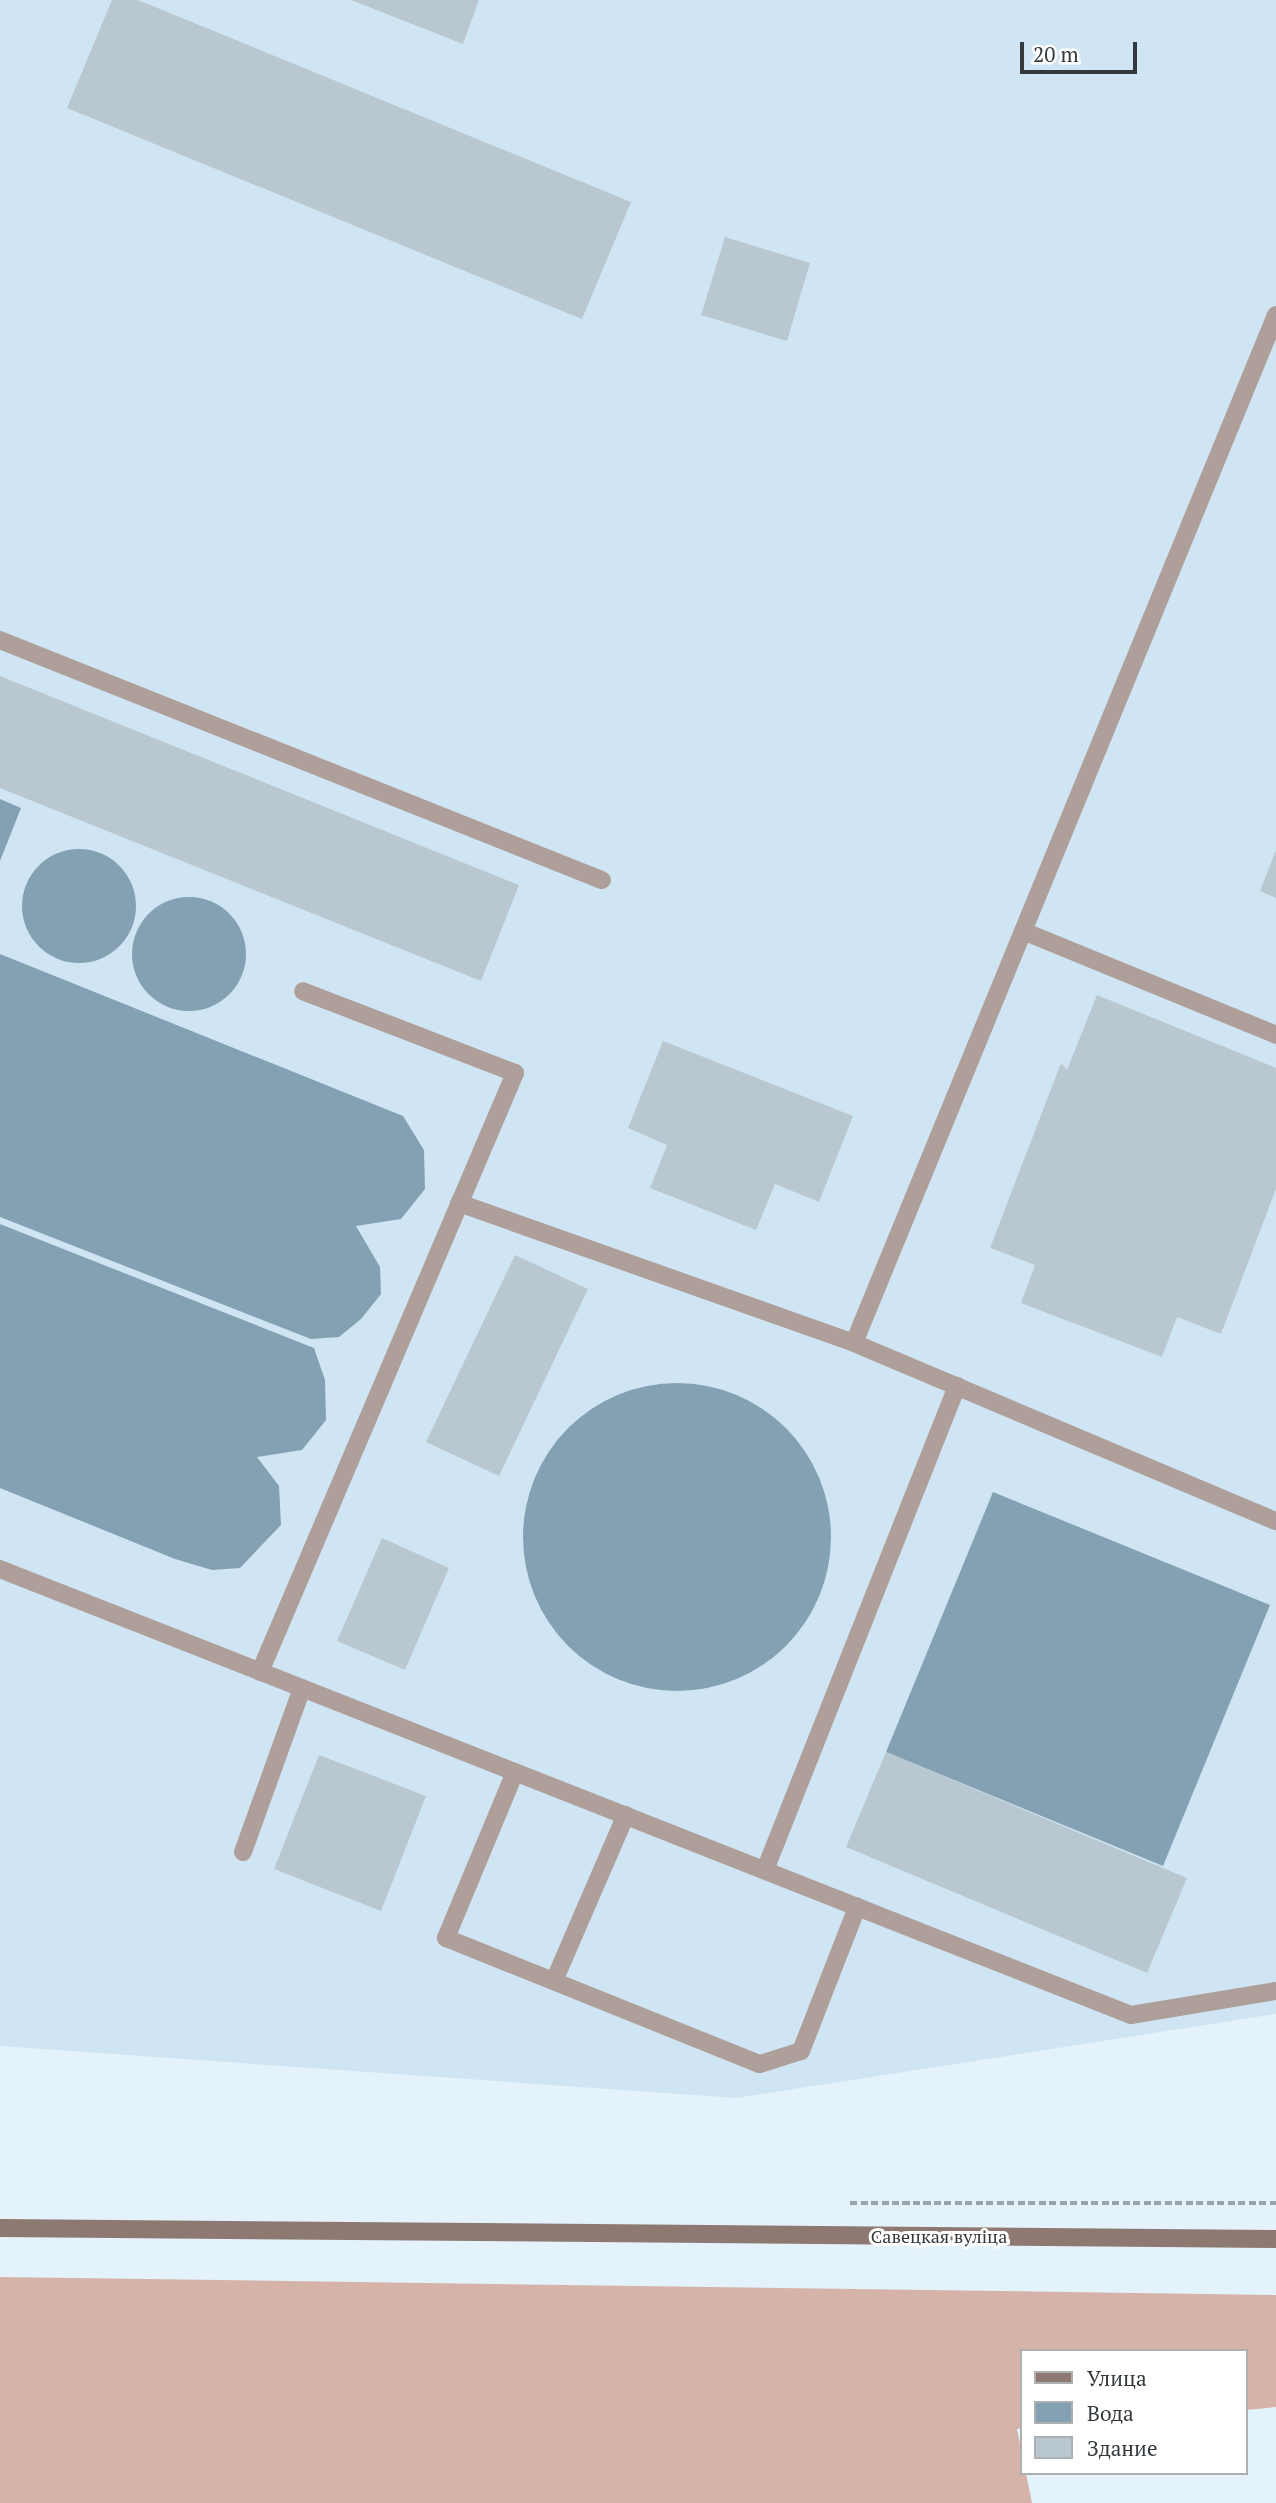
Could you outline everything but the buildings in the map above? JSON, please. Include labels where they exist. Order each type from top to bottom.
[{"type":"street","name":"Савецкая вуліца","points":[[0,2228],[1276,2239]]},
{"type":"lane","points":[[853,1343],[1276,315]]},
{"type":"lane","points":[[0,640],[602,880]]},
{"type":"lane","points":[[1023,931],[1276,1035]]},
{"type":"lane","points":[[260,1672],[515,1073],[303,991]]},
{"type":"lane","points":[[459,1203],[853,1343],[1276,1521]]},
{"type":"lane","points":[[765,1871],[957,1386]]},
{"type":"lane","points":[[0,1569],[1131,2015],[1276,1991]]},
{"type":"lane","points":[[243,1852],[302,1688]]},
{"type":"lane","points":[[515,1772],[446,1938],[760,2064],[800,2051],[857,1907]]},
{"type":"lane","points":[[554,1981],[626,1815]]},
{"type":"shaded area","points":[[0,0],[1276,0],[1276,2014],[736,2098],[0,2046]]},
{"type":"shaded area","points":[[0,2277],[1276,2295],[1276,2407],[1248,2410],[1248,2349],[1020,2349],[1020,2428],[1017,2429],[1020,2475],[1026,2475],[1032,2503],[0,2503]]},
{"type":"water","points":[[0,799],[21,808],[0,861]]},
{"type":"water","points":[[79,849],[101,854],[119,866],[131,884],[136,906],[131,928],[119,946],[101,958],[79,963],[57,958],[39,946],[27,928],[22,906],[27,884],[39,866],[57,854]]},
{"type":"water","points":[[189,897],[211,902],[229,914],[241,932],[246,954],[241,976],[229,994],[211,1006],[189,1011],[167,1006],[149,994],[137,976],[132,954],[137,932],[149,914],[167,902]]},
{"type":"water","points":[[0,954],[403,1116],[424,1150],[425,1189],[401,1219],[356,1226],[380,1267],[381,1294],[361,1319],[339,1337],[311,1339],[0,1217]]},
{"type":"water","points":[[0,1224],[314,1348],[325,1380],[326,1420],[302,1450],[257,1457],[279,1486],[281,1525],[240,1568],[212,1570],[175,1559],[0,1488]]},
{"type":"water","points":[[662,1383],[692,1383],[722,1389],[750,1401],[775,1418],[796,1439],[813,1464],[825,1492],[831,1552],[820,1596],[805,1623],[786,1646],[763,1665],[736,1680],[692,1691],[662,1691],[632,1685],[604,1673],[579,1656],[558,1635],[541,1610],[529,1582],[523,1552],[523,1522],[529,1492],[541,1464],[558,1439],[579,1418],[604,1401],[632,1389]]},
{"type":"water","points":[[993,1492],[1270,1605],[1163,1866],[886,1752]]}]
